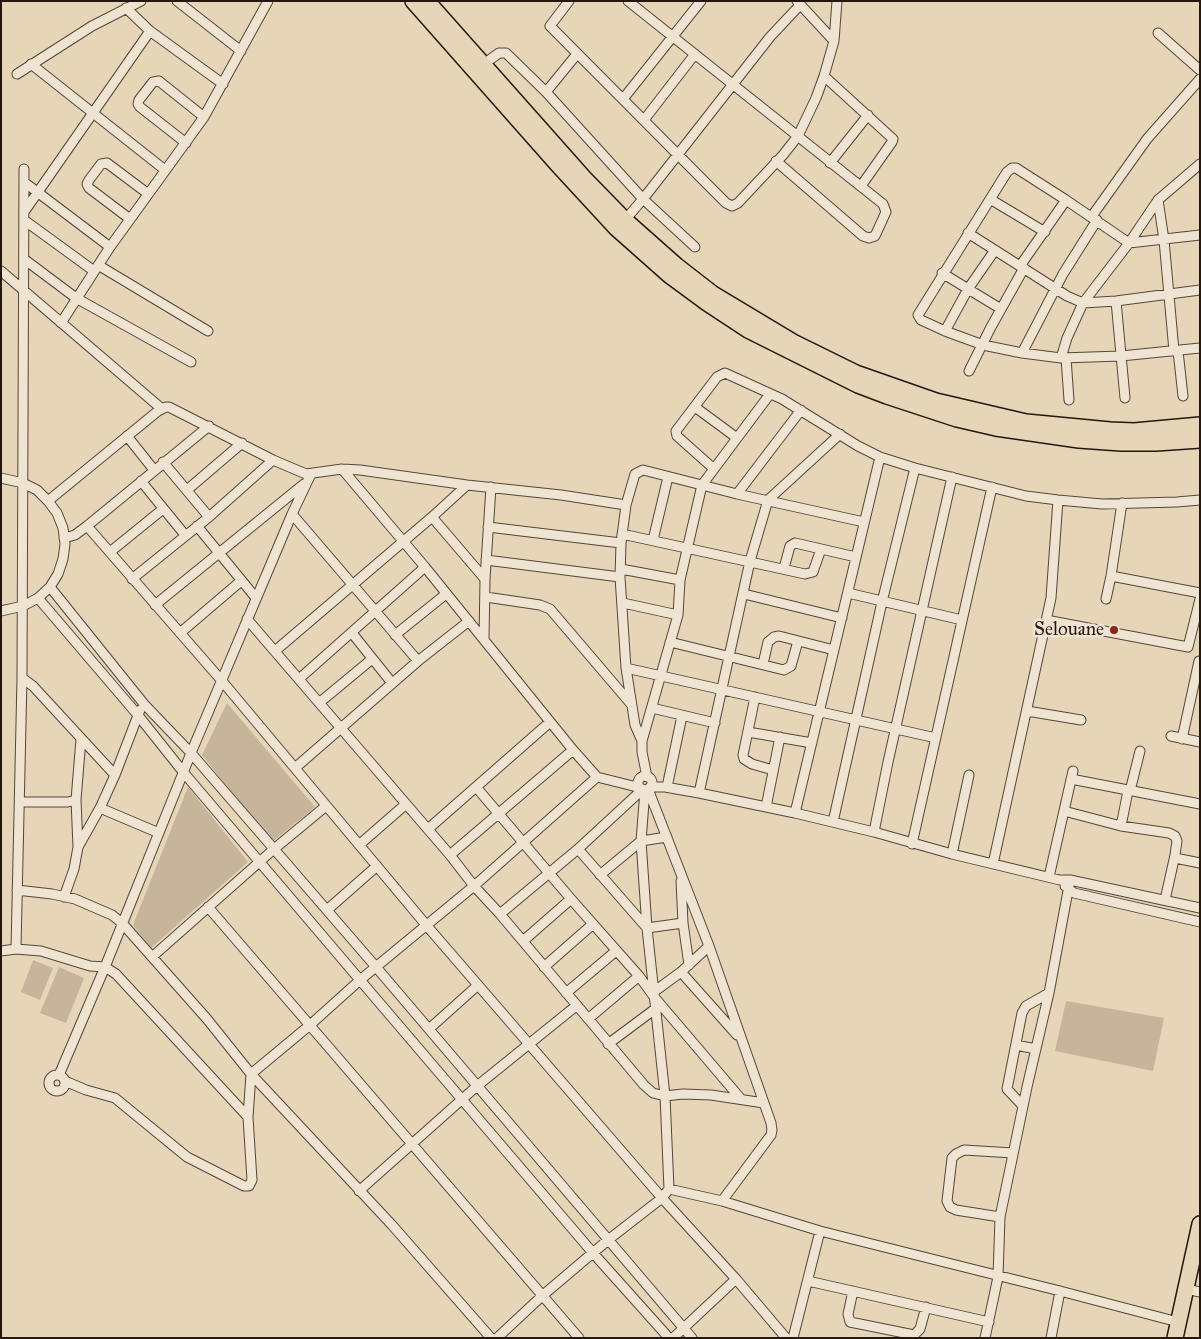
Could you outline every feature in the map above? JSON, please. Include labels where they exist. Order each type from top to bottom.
[{"type":"highway","points":[[413,1],[625,220],[677,266],[713,294],[793,342],[856,373],[900,389],[936,401],[1026,422],[1110,430],[1200,426]]},
{"type":"highway","points":[[427,1],[478,68],[558,165],[616,228],[644,254],[707,303],[748,330],[850,381],[887,396],[996,428],[1079,440],[1121,443],[1156,444],[1200,440]]},
{"type":"highway","points":[[1175,1338],[1178,1322],[1193,1290],[1200,1224]]},
{"type":"street","points":[[17,74],[126,8],[141,1]]},
{"type":"street","points":[[177,1],[241,51]]},
{"type":"street","points":[[61,323],[110,246],[204,117],[268,1]]},
{"type":"street","points":[[569,1],[550,26],[726,203],[732,206],[738,203],[798,136],[824,76],[834,41],[837,1]]},
{"type":"street","points":[[628,1],[861,186],[885,208],[886,212],[875,236],[872,238],[863,236],[776,162]]},
{"type":"street","points":[[623,100],[701,1]]},
{"type":"street","points":[[625,220],[798,3],[834,41]]},
{"type":"street","points":[[126,8],[150,31],[223,84]]},
{"type":"street","points":[[24,216],[150,31]]},
{"type":"street","points":[[1158,33],[1200,70]]},
{"type":"street","points":[[478,68],[499,53],[506,53],[546,92],[643,199],[695,246]]},
{"type":"street","points":[[546,92],[577,54]]},
{"type":"street","points":[[644,120],[695,54]]},
{"type":"street","points":[[31,64],[165,170]]},
{"type":"street","points":[[824,76],[893,139],[861,186]]},
{"type":"street","points":[[1022,353],[1095,218],[1128,164],[1147,139],[1200,79]]},
{"type":"street","points":[[186,143],[140,107],[138,104],[139,100],[154,82],[159,81],[204,117]]},
{"type":"street","points":[[830,162],[868,115]]},
{"type":"street","points":[[130,220],[89,188],[87,184],[89,180],[101,164],[107,163],[147,193]]},
{"type":"street","points":[[1069,400],[1063,358],[1066,338],[1083,303],[1112,263],[1130,243],[1158,200],[1200,164]]},
{"type":"street","points":[[1200,235],[1130,243],[1095,218],[1016,168],[1012,168],[1006,172],[918,315],[921,320],[983,345],[1022,353],[1063,358],[1122,356],[1200,348]]},
{"type":"street","points":[[16,949],[23,606],[24,169]]},
{"type":"street","points":[[24,182],[110,246]]},
{"type":"street","points":[[990,199],[1045,232]]},
{"type":"street","points":[[969,372],[1022,267],[1066,200]]},
{"type":"street","points":[[1158,200],[1183,396]]},
{"type":"street","points":[[24,216],[96,268],[208,331]]},
{"type":"street","points":[[968,233],[1075,300],[1083,303],[1116,301],[1200,290]]},
{"type":"street","points":[[945,331],[968,289],[995,250]]},
{"type":"street","points":[[24,259],[76,298],[191,362]]},
{"type":"street","points":[[1,271],[162,409]]},
{"type":"street","points":[[942,274],[1001,309]]},
{"type":"street","points":[[1116,301],[1125,398]]},
{"type":"street","points":[[714,469],[676,434],[676,431],[717,377],[722,374],[729,374],[801,410],[880,457],[915,468],[1026,496],[1058,500],[1102,504],[1200,500]]},
{"type":"street","points":[[642,741],[678,616],[680,580],[702,485],[770,394]]},
{"type":"street","points":[[48,501],[127,436],[166,407],[174,408],[299,472],[311,474],[342,469],[360,470],[626,504]]},
{"type":"street","points":[[694,407],[737,438]]},
{"type":"street","points":[[737,494],[801,410]]},
{"type":"street","points":[[64,538],[75,535],[87,526],[209,426]]},
{"type":"street","points":[[699,793],[750,561],[768,500],[840,434]]},
{"type":"street","points":[[127,436],[154,470]]},
{"type":"street","points":[[187,490],[242,444]]},
{"type":"street","points":[[796,813],[880,457]]},
{"type":"street","points":[[132,579],[209,517],[273,460]]},
{"type":"street","points":[[163,462],[209,517]]},
{"type":"street","points":[[834,822],[882,602],[915,468]]},
{"type":"street","points":[[342,469],[425,567],[572,750],[597,777],[622,784],[645,784],[666,787],[796,813],[874,832],[912,844],[1060,880],[1070,880],[1200,908]]},
{"type":"street","points":[[497,1338],[542,1296],[608,1240],[662,1198],[669,1189],[665,1096],[647,928],[641,841],[645,784],[642,741],[635,725],[626,668],[620,573],[626,504],[633,479],[639,470],[643,470],[737,494],[864,522]]},
{"type":"street","points":[[60,1091],[64,1087],[62,1078],[122,923],[191,753],[292,514],[311,474]]},
{"type":"street","points":[[653,540],[668,477]]},
{"type":"street","points":[[874,832],[952,477]]},
{"type":"street","points":[[1,478],[23,482],[37,490],[57,514],[63,528],[64,538],[63,559],[58,574],[50,587],[38,598],[23,606],[1,611]]},
{"type":"street","points":[[141,481],[185,535]]},
{"type":"street","points":[[155,605],[218,552],[306,483]]},
{"type":"street","points":[[275,651],[467,485]]},
{"type":"street","points":[[912,844],[992,487]]},
{"type":"street","points":[[484,640],[485,579],[491,488]]},
{"type":"street","points":[[993,864],[1046,620],[1054,575],[1055,525],[1058,500]]},
{"type":"street","points":[[1106,599],[1122,503]]},
{"type":"street","points":[[110,552],[164,509]]},
{"type":"street","points":[[292,514],[418,661]]},
{"type":"street","points":[[432,517],[485,579]]},
{"type":"street","points":[[87,526],[222,681],[427,926],[662,1198],[736,1279],[786,1338]]},
{"type":"street","points":[[197,526],[256,598]]},
{"type":"street","points":[[488,527],[653,540],[810,574],[815,568],[821,549]]},
{"type":"street","points":[[784,568],[790,546],[798,542],[856,557]]},
{"type":"street","points":[[486,560],[680,580]]},
{"type":"street","points":[[299,679],[425,567]]},
{"type":"street","points":[[1111,576],[1200,593]]},
{"type":"street","points":[[180,633],[241,581]]},
{"type":"street","points":[[50,587],[144,704],[191,753],[327,910],[692,1338]]},
{"type":"street","points":[[848,593],[962,620]]},
{"type":"street","points":[[395,635],[446,594]]},
{"type":"street","points":[[744,594],[842,618]]},
{"type":"street","points":[[486,597],[540,604],[550,609],[632,704]]},
{"type":"street","points":[[38,598],[137,714],[184,773],[593,1253],[671,1338],[736,1279]]},
{"type":"street","points":[[1188,647],[1196,630],[1200,599]]},
{"type":"street","points":[[623,603],[678,616]]},
{"type":"street","points":[[247,619],[428,829],[474,886],[500,914],[644,1085],[653,1093],[665,1096],[683,1094],[711,1095],[764,1103]]},
{"type":"street","points":[[1046,620],[1188,647],[1195,659],[1200,661],[1182,739]]},
{"type":"street","points":[[295,768],[418,661],[469,622]]},
{"type":"street","points":[[352,633],[392,683]]},
{"type":"street","points":[[763,664],[770,639],[779,636],[834,650]]},
{"type":"street","points":[[670,642],[784,670],[792,664],[798,641]]},
{"type":"street","points":[[320,703],[372,659]]},
{"type":"street","points":[[626,668],[936,738]]},
{"type":"street","points":[[22,678],[33,686],[115,775]]},
{"type":"street","points":[[755,697],[743,755],[744,759],[752,764],[773,770]]},
{"type":"street","points":[[78,847],[100,808],[115,775],[137,714],[144,704]]},
{"type":"street","points":[[652,708],[715,723]]},
{"type":"street","points":[[1027,711],[1081,720]]},
{"type":"street","points":[[666,787],[682,716]]},
{"type":"street","points":[[428,829],[550,722]]},
{"type":"street","points":[[748,732],[812,743]]},
{"type":"street","points":[[1171,736],[1200,742]]},
{"type":"street","points":[[766,807],[780,737]]},
{"type":"street","points":[[64,896],[74,869],[78,847],[76,800],[81,739]]},
{"type":"street","points":[[450,855],[572,750]]},
{"type":"street","points":[[1121,826],[1140,751]]},
{"type":"street","points":[[952,854],[969,775]]},
{"type":"street","points":[[1049,877],[1072,775],[1129,791],[1200,804]]},
{"type":"street","points":[[86,1090],[55,1091],[50,1085],[52,1078],[62,1078],[86,1090],[115,1098],[187,1157],[244,1186],[249,1186],[252,1180],[248,1117],[251,1074],[360,980],[474,886],[597,777]]},
{"type":"street","points":[[645,784],[709,946],[771,1124],[772,1130],[770,1135],[722,1201]]},
{"type":"street","points":[[500,914],[578,850],[645,784]]},
{"type":"street","points":[[476,787],[655,994],[741,1099]]},
{"type":"street","points":[[20,802],[68,802],[76,800]]},
{"type":"street","points":[[359,845],[406,804]]},
{"type":"street","points":[[152,957],[274,849],[326,806]]},
{"type":"street","points":[[100,808],[159,833]]},
{"type":"street","points":[[1064,811],[1121,826],[1173,835],[1177,842],[1165,900]]},
{"type":"street","points":[[600,876],[641,841],[667,837]]},
{"type":"street","points":[[578,850],[647,928]]},
{"type":"street","points":[[1174,858],[1200,863]]},
{"type":"street","points":[[327,910],[377,866]]},
{"type":"street","points":[[681,874],[683,923],[689,965]]},
{"type":"street","points":[[1060,880],[1068,890],[1074,893],[1200,922]]},
{"type":"street","points":[[985,1338],[998,1277],[1000,1217],[1049,993],[1070,880]]},
{"type":"street","points":[[17,890],[75,899],[102,910],[122,923],[207,1019],[251,1074],[359,1190],[491,1338]]},
{"type":"street","points":[[523,941],[571,899]]},
{"type":"street","points":[[208,907],[579,1338]]},
{"type":"street","points":[[647,928],[683,923]]},
{"type":"street","points":[[544,967],[593,924]]},
{"type":"street","points":[[655,994],[709,946]]},
{"type":"street","points":[[1,951],[16,949],[41,951],[82,964],[105,967],[116,974],[248,1117]]},
{"type":"street","points":[[566,993],[616,951]]},
{"type":"street","points":[[681,972],[741,1039]]},
{"type":"street","points":[[588,1019],[639,976]]},
{"type":"street","points":[[429,1029],[478,985]]},
{"type":"street","points":[[1023,1106],[1008,1089],[1024,1009],[1049,993]]},
{"type":"street","points":[[359,1190],[462,1099],[576,1006]]},
{"type":"street","points":[[608,1044],[655,1008]]},
{"type":"street","points":[[1016,1045],[1036,1049]]},
{"type":"street","points":[[1000,1217],[950,1208],[947,1201],[952,1158],[964,1150],[1013,1153]]},
{"type":"street","points":[[669,1189],[722,1201],[820,1231],[1178,1322]]},
{"type":"street","points":[[793,1338],[820,1231]]},
{"type":"street","points":[[808,1281],[989,1322]]},
{"type":"street","points":[[854,1291],[848,1314],[850,1322],[914,1335],[920,1330],[926,1308]]},
{"type":"street","points":[[1051,1338],[1060,1291]]},
{"type":"shaded area","points":[[227,703],[315,807],[272,842],[202,755]]},
{"type":"shaded area","points":[[188,787],[248,862],[151,948],[133,925]]},
{"type":"shaded area","points":[[33,960],[53,968],[40,1000],[21,992]]},
{"type":"shaded area","points":[[59,967],[84,978],[66,1023],[40,1013]]},
{"type":"shaded area","points":[[1066,1001],[1164,1018],[1153,1071],[1055,1051]]},
{"type":"place","name":"Selouane","points":[[1114,630]]}]
